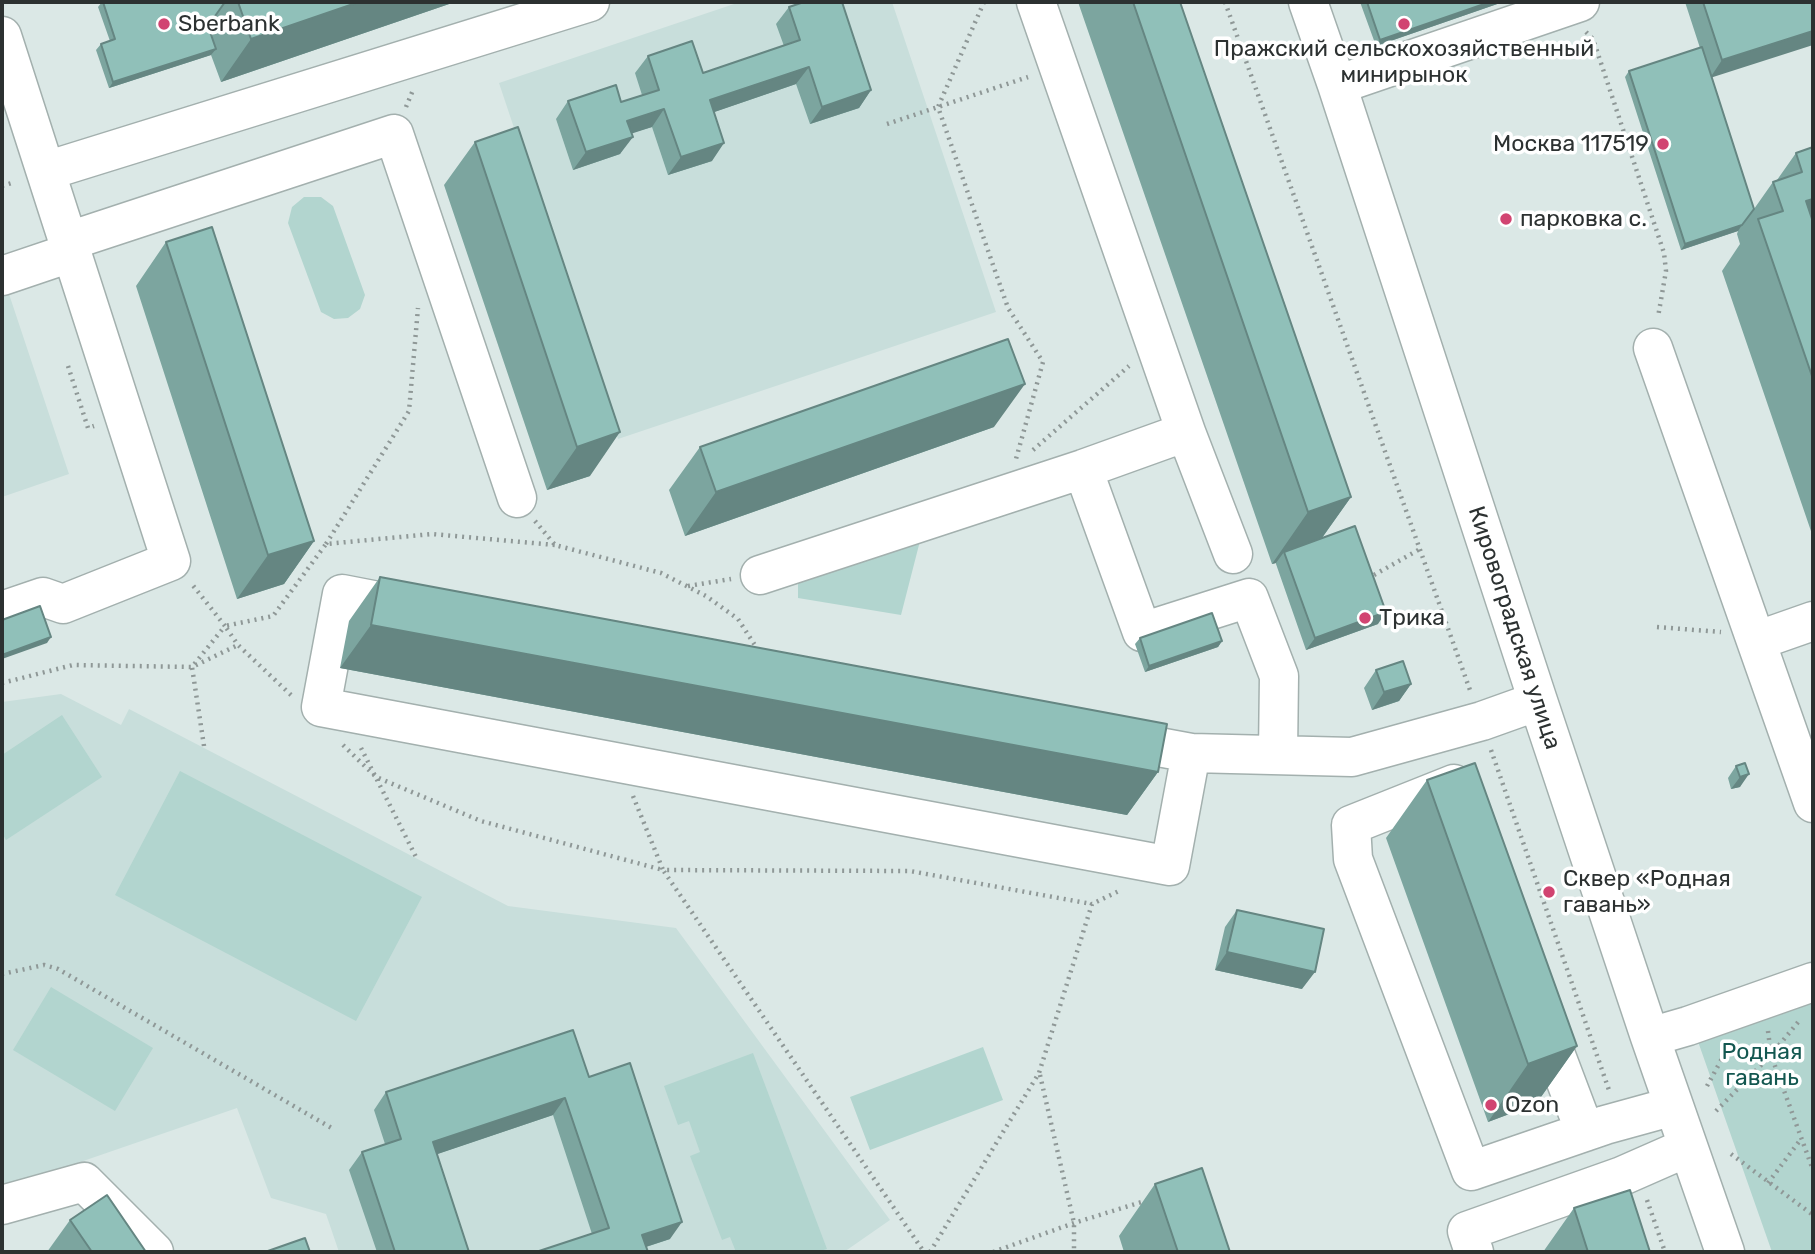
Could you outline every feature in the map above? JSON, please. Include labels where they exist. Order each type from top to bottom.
[{"type":"street","points":[[46,171],[590,2]]},
{"type":"street","points":[[1036,2],[1186,432],[1233,554]]},
{"type":"street","name":"Кировоградская улица","points":[[1308,2],[1650,1037],[1725,1252]]},
{"type":"street","points":[[1337,85],[1580,2]]},
{"type":"street","points":[[2,36],[171,561],[63,604],[43,597],[2,611]]},
{"type":"street","points":[[2,276],[71,247],[394,134],[517,498]]},
{"type":"street","points":[[1653,348],[1739,637],[1813,803]]},
{"type":"street","points":[[760,575],[1083,469],[1186,432]]},
{"type":"street","points":[[1083,469],[1142,632],[1249,598],[1279,676],[1278,754]]},
{"type":"street","points":[[451,614],[342,594],[321,707],[340,725],[619,763],[1170,866],[1191,753]]},
{"type":"street","points":[[1739,637],[1813,621]]},
{"type":"street","points":[[1078,732],[1191,753],[1352,757],[1482,721],[1538,701]]},
{"type":"street","points":[[1440,733],[1459,797],[1350,824],[1353,859],[1471,1171],[1602,1127],[1674,1107]]},
{"type":"street","points":[[1531,991],[1602,1127]]},
{"type":"street","points":[[1650,1037],[1763,999],[1809,998]]},
{"type":"street","points":[[1474,1252],[1467,1231],[1601,1199],[1637,1171],[1688,1147]]},
{"type":"street","points":[[2,1205],[84,1182],[154,1252]]},
{"type":"path","points":[[984,2],[938,107],[1008,309],[1043,362],[1014,467],[1155,344]]},
{"type":"path","points":[[1225,2],[1482,721],[1602,1127]]},
{"type":"path","points":[[1592,39],[1664,253],[1666,271],[1653,348]]},
{"type":"path","points":[[887,124],[1059,66]]},
{"type":"path","points":[[204,746],[192,667],[225,626],[273,616],[326,544],[409,411],[418,304]]},
{"type":"path","points":[[517,498],[555,545]]},
{"type":"path","points":[[326,544],[432,534],[555,545],[661,573],[706,596],[738,619],[768,664]]},
{"type":"path","points":[[1374,575],[1420,550]]},
{"type":"path","points":[[171,561],[238,645],[297,702]]},
{"type":"path","points":[[687,586],[760,575]]},
{"type":"path","points":[[1657,627],[1739,637]]},
{"type":"path","points":[[2,683],[73,665],[192,667],[238,645]]},
{"type":"path","points":[[340,725],[376,777],[417,859]]},
{"type":"path","points":[[340,725],[376,777],[481,821],[663,870],[909,871],[1092,904],[1125,888]]},
{"type":"path","points":[[619,763],[663,870],[924,1252]]},
{"type":"path","points":[[930,1252],[1039,1073],[1092,904]]},
{"type":"path","points":[[2,974],[44,965],[58,969],[335,1130]]},
{"type":"path","points":[[1716,1111],[1771,1055],[1809,998]]},
{"type":"path","points":[[1763,999],[1771,1055],[1813,1170]]},
{"type":"path","points":[[1039,1073],[1074,1223],[1074,1252]]},
{"type":"path","points":[[1768,1183],[1801,1139]]},
{"type":"path","points":[[1731,1154],[1813,1214]]},
{"type":"path","points":[[1637,1171],[1665,1252]]},
{"type":"path","points":[[993,1252],[1153,1198]]},
{"type":"shaded area","points":[[740,2],[892,2],[996,312],[618,439],[499,83]]},
{"type":"shaded area","points":[[2,273],[69,474],[2,497]]},
{"type":"shaded area","points":[[61,694],[121,725],[129,709],[508,906],[676,928],[890,1220],[844,1252],[339,1252],[326,1214],[271,1198],[237,1108],[2,1189],[2,702]]},
{"type":"green space","points":[[304,197],[321,197],[333,206],[365,295],[360,309],[348,318],[334,319],[321,312],[288,223],[292,207]]},
{"type":"green space","points":[[921,537],[901,615],[798,598],[798,576]]},
{"type":"green space","points":[[62,715],[102,777],[6,840],[2,833],[2,755]]},
{"type":"green space","points":[[180,771],[422,897],[356,1021],[115,895]]},
{"type":"green space","points":[[51,987],[153,1048],[115,1111],[13,1050]]},
{"type":"green space","name":"Родная гавань","points":[[1813,991],[1813,1252],[1772,1252],[1695,1033]]},
{"type":"green space","points":[[983,1047],[1003,1100],[870,1150],[850,1097]]},
{"type":"green space","points":[[753,1053],[827,1249],[817,1252],[736,1252],[730,1237],[722,1240],[690,1156],[700,1152],[689,1121],[678,1125],[664,1086]]},
{"type":"building","points":[[103,2],[225,2],[208,26],[216,49],[113,82],[101,44],[115,39]]},
{"type":"building","points":[[238,2],[359,2],[251,39]]},
{"type":"building","points":[[804,2],[842,2],[871,90],[822,107],[809,67],[710,100],[724,143],[681,157],[664,109],[627,121],[633,137],[586,152],[568,101],[616,85],[621,102],[659,90],[648,56],[692,41],[703,73],[800,40],[789,7]]},
{"type":"building","points":[[1133,2],[1180,2],[1351,497],[1308,512]]},
{"type":"building","name":"Пражский сельскохозяйственный минирынок","points":[[1367,2],[1490,2],[1380,40]]},
{"type":"building","points":[[1703,2],[1813,2],[1813,31],[1722,60]]},
{"type":"building","points":[[1702,47],[1754,209],[1742,225],[1685,244],[1629,71]]},
{"type":"building","points":[[518,127],[620,432],[577,447],[475,142]]},
{"type":"building","points":[[1813,147],[1813,199],[1806,201],[1813,222],[1813,379],[1758,219],[1783,211],[1773,182],[1802,172],[1796,153]]},
{"type":"building","points":[[212,227],[314,541],[268,555],[166,242]]},
{"type":"building","points":[[1008,339],[1025,384],[716,492],[700,447]]},
{"type":"building","points":[[1355,526],[1386,612],[1315,638],[1284,552]]},
{"type":"building","points":[[380,577],[1167,724],[1158,772],[371,625]]},
{"type":"building","points":[[40,606],[51,637],[2,655],[2,620]]},
{"type":"building","points":[[1212,613],[1222,641],[1149,666],[1140,638]]},
{"type":"building","points":[[1403,661],[1411,684],[1384,692],[1376,670]]},
{"type":"building","points":[[1475,763],[1577,1046],[1528,1064],[1427,780]]},
{"type":"building","points":[[1745,763],[1749,774],[1740,777],[1736,766]]},
{"type":"building","points":[[1237,910],[1324,929],[1315,972],[1227,952]]},
{"type":"building","points":[[573,1030],[589,1077],[630,1063],[682,1222],[642,1235],[648,1252],[536,1252],[609,1228],[565,1098],[433,1142],[469,1252],[395,1252],[362,1152],[401,1139],[386,1092]]},
{"type":"building","points":[[1202,1168],[1230,1252],[1178,1252],[1155,1184]]},
{"type":"building","points":[[1630,1190],[1650,1252],[1588,1252],[1574,1208]]},
{"type":"building","points":[[107,1195],[146,1252],[92,1252],[70,1220]]},
{"type":"building","points":[[305,1238],[310,1252],[265,1252]]},
{"type":"place","name":"Sberbank","points":[[164,24]]},
{"type":"place","name":"Пражский сельскохозяйственный минирынок","points":[[1404,24]]},
{"type":"place","name":"Москва 117519","points":[[1663,144]]},
{"type":"place","name":"парковка с.","points":[[1506,219]]},
{"type":"place","name":"Трика","points":[[1365,618]]},
{"type":"place","name":"Сквер «Родная гавань»","points":[[1549,892]]},
{"type":"place","name":"Ozon","points":[[1491,1105]]}]
